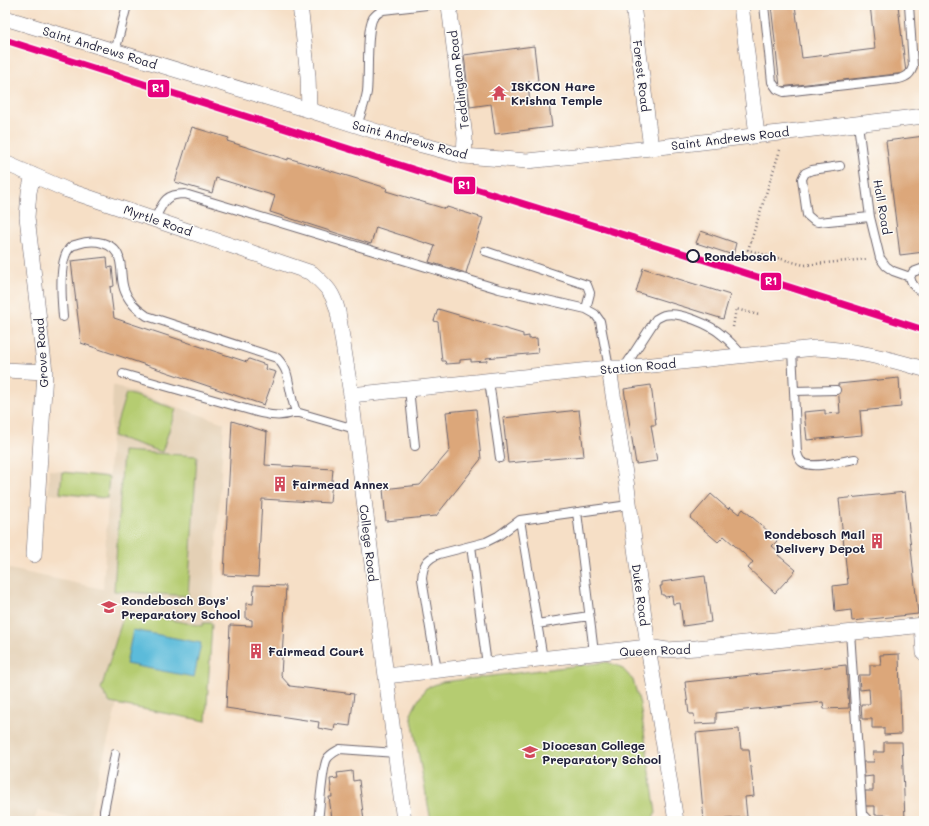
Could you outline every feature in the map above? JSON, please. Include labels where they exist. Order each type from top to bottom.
[{"type":"street","points":[[300,5],[308,76],[309,110]]},
{"type":"street","name":"Teddington Road","points":[[449,5],[465,138],[464,156]]},
{"type":"street","name":"Forest Road","points":[[633,5],[651,148]]},
{"type":"street","points":[[741,5],[757,135]]},
{"type":"street","name":"Saint Andrews Road","points":[[5,18],[403,140],[464,156],[527,161],[924,116]]},
{"type":"street","name":"Myrtle Road","points":[[5,163],[67,190],[312,273]]},
{"type":"street","name":"Grove Road","points":[[33,175],[29,192],[28,217],[45,372],[34,555]]},
{"type":"street","name":"College Road","points":[[312,273],[330,290],[336,302],[338,312],[351,395],[404,821]]},
{"type":"street","name":"Station Road","points":[[351,395],[815,348],[839,349],[886,357],[924,369]]},
{"type":"street","name":"Duke Road","points":[[617,368],[629,505],[648,648],[676,821]]},
{"type":"street","points":[[5,370],[45,372]]},
{"type":"street","points":[[923,625],[924,653]]},
{"type":"street","name":"Queen Road","points":[[386,676],[594,653],[648,648],[667,650],[696,648],[923,625]]},
{"type":"lane","points":[[115,52],[127,5]]},
{"type":"lane","points":[[357,126],[366,94],[369,37],[373,18],[383,10],[427,5]]},
{"type":"lane","points":[[764,5],[772,82],[776,89],[784,92],[906,78],[910,74],[913,66],[909,5]]},
{"type":"lane","name":"Hall Road","points":[[858,124],[870,217],[880,258]]},
{"type":"lane","points":[[840,166],[812,170],[805,173],[802,179],[807,215],[814,221],[818,222],[870,217]]},
{"type":"lane","points":[[156,219],[168,197],[176,194],[185,194],[499,289],[586,309],[594,314],[600,321],[617,368]]},
{"type":"lane","points":[[63,318],[62,282],[65,255],[71,246],[88,241],[106,244],[114,250],[120,259],[124,288],[129,300],[136,309],[147,316],[277,358],[285,366],[296,412]]},
{"type":"lane","points":[[485,251],[587,285],[590,293],[586,309]]},
{"type":"lane","points":[[880,258],[886,266],[893,271],[910,277]]},
{"type":"lane","points":[[924,268],[913,272],[910,277],[912,284],[917,290],[924,293]]},
{"type":"lane","points":[[617,368],[656,320],[664,315],[675,315],[709,326],[722,334],[742,356]]},
{"type":"lane","points":[[788,350],[794,391],[797,454],[800,461],[815,466],[855,459]]},
{"type":"lane","points":[[123,374],[253,411],[285,416],[296,412],[355,429]]},
{"type":"lane","points":[[489,381],[500,458]]},
{"type":"lane","points":[[409,389],[415,446]]},
{"type":"lane","points":[[794,391],[836,390]]},
{"type":"lane","points":[[437,671],[422,579],[423,569],[426,562],[433,556],[439,554],[486,542],[498,536],[520,520],[629,505]]},
{"type":"lane","points":[[577,512],[594,653]]},
{"type":"lane","points":[[520,520],[543,659]]},
{"type":"lane","points":[[471,546],[487,665]]},
{"type":"lane","points":[[537,624],[589,616]]},
{"type":"lane","points":[[850,632],[862,814],[869,821]]},
{"type":"lane","points":[[318,821],[326,759],[332,753],[340,749],[396,753]]},
{"type":"lane","points":[[104,821],[104,811],[115,754]]},
{"type":"path","points":[[786,132],[748,250],[804,265],[880,258]]},
{"type":"path","points":[[730,342],[736,309],[759,315]]},
{"type":"shaded area","name":"Rondebosch Boys' Preparatory School","points":[[113,385],[224,423],[206,721],[117,704],[88,821],[79,821],[38,810],[34,821],[5,821],[5,568],[103,589],[108,500],[48,494],[49,470],[109,476]]},
{"type":"green space","points":[[126,393],[176,409],[162,452],[113,436]]},
{"type":"green space","points":[[123,451],[197,456],[188,596],[114,591]]},
{"type":"green space","points":[[62,472],[109,477],[107,498],[60,493]]},
{"type":"green space","points":[[125,611],[202,626],[203,623],[212,623],[206,721],[110,703],[101,689]]},
{"type":"green space","name":"Diocesan College Preparatory School","points":[[607,662],[621,667],[633,680],[640,704],[656,813],[651,821],[431,821],[411,714],[426,688],[442,682]]},
{"type":"water","points":[[133,630],[201,643],[194,677],[126,664]]},
{"type":"building","points":[[771,5],[795,5],[802,58],[875,49],[870,5],[898,5],[906,73],[780,87]]},
{"type":"building","name":"ISKCON Hare Krishna Temple","points":[[534,46],[538,81],[528,82],[530,106],[549,104],[552,127],[495,134],[491,104],[470,107],[464,55]]},
{"type":"building","points":[[192,127],[229,138],[227,141],[387,188],[386,191],[446,209],[447,207],[483,218],[466,273],[429,262],[435,246],[376,227],[371,244],[270,212],[275,196],[216,178],[212,193],[175,182]]},
{"type":"building","points":[[924,136],[924,252],[900,255],[886,141]]},
{"type":"building","points":[[701,231],[736,243],[733,255],[696,243]]},
{"type":"building","points":[[107,257],[108,268],[112,267],[114,286],[110,287],[114,318],[247,362],[249,359],[266,365],[265,369],[276,372],[264,405],[81,343],[71,261]]},
{"type":"building","points":[[643,268],[730,295],[723,319],[636,292]]},
{"type":"building","points":[[438,309],[523,334],[523,337],[529,336],[529,339],[537,338],[538,353],[486,358],[487,361],[471,362],[471,359],[460,360],[460,363],[446,364],[445,361],[442,361],[438,322],[434,321]]},
{"type":"building","points":[[899,378],[901,407],[860,411],[862,435],[807,440],[804,412],[825,410],[825,414],[840,413],[838,384]]},
{"type":"building","points":[[651,385],[656,425],[651,425],[657,461],[636,464],[624,389]]},
{"type":"building","points":[[476,409],[481,459],[436,516],[386,521],[383,489],[420,485],[450,450],[446,412]]},
{"type":"building","points":[[579,410],[584,456],[508,463],[503,418]]},
{"type":"building","name":"Fairmead Annex","points":[[232,421],[267,432],[265,465],[333,469],[330,503],[262,499],[258,577],[224,575]]},
{"type":"building","name":"Rondebosch Mail Delivery Depot","points":[[905,492],[918,614],[852,621],[851,610],[835,612],[833,586],[848,584],[839,499]]},
{"type":"building","points":[[711,494],[728,509],[730,507],[739,514],[743,509],[778,540],[772,546],[780,553],[778,555],[796,570],[775,593],[748,568],[753,562],[724,536],[718,542],[690,518]]},
{"type":"building","points":[[705,576],[711,622],[683,626],[680,603],[673,604],[672,596],[665,597],[662,595],[660,586],[662,586],[662,582]]},
{"type":"building","name":"Fairmead Court","points":[[254,585],[286,586],[281,676],[290,686],[354,694],[350,726],[335,724],[334,731],[318,728],[319,722],[226,708],[230,625],[252,626],[252,620],[246,619],[246,603],[253,604]]},
{"type":"building","points":[[899,654],[901,734],[884,735],[884,728],[872,728],[872,719],[862,719],[861,704],[870,704],[869,689],[860,690],[859,675],[870,675],[870,665],[881,665],[880,655]]},
{"type":"building","points":[[846,665],[849,708],[824,709],[823,702],[716,713],[716,723],[695,724],[694,714],[689,714],[685,682]]},
{"type":"building","points":[[739,729],[741,749],[749,749],[754,796],[745,797],[747,817],[704,821],[696,733]]},
{"type":"building","points":[[884,742],[902,742],[905,821],[888,821],[887,815],[875,815],[875,806],[865,806],[865,791],[873,791],[873,776],[864,777],[863,762],[874,762],[873,752],[884,752]]},
{"type":"building","points":[[352,771],[353,781],[359,780],[364,821],[335,821],[332,819],[329,797],[332,797],[330,779],[338,778],[337,773]]},
{"type":"transit line","name":"R1","points":[[5,40],[924,330]]},
{"type":"place","name":"ISKCON Hare Krishna Temple","points":[[499,93]]},
{"type":"place","name":"Rondebosch","points":[[693,256]]},
{"type":"place","name":"Fairmead Annex","points":[[280,484]]},
{"type":"place","name":"Rondebosch Mail Delivery Depot","points":[[877,541]]},
{"type":"place","name":"Rondebosch Boys' Preparatory School","points":[[109,607]]},
{"type":"place","name":"Fairmead Court","points":[[256,651]]},
{"type":"place","name":"Diocesan College Preparatory School","points":[[530,752]]}]
